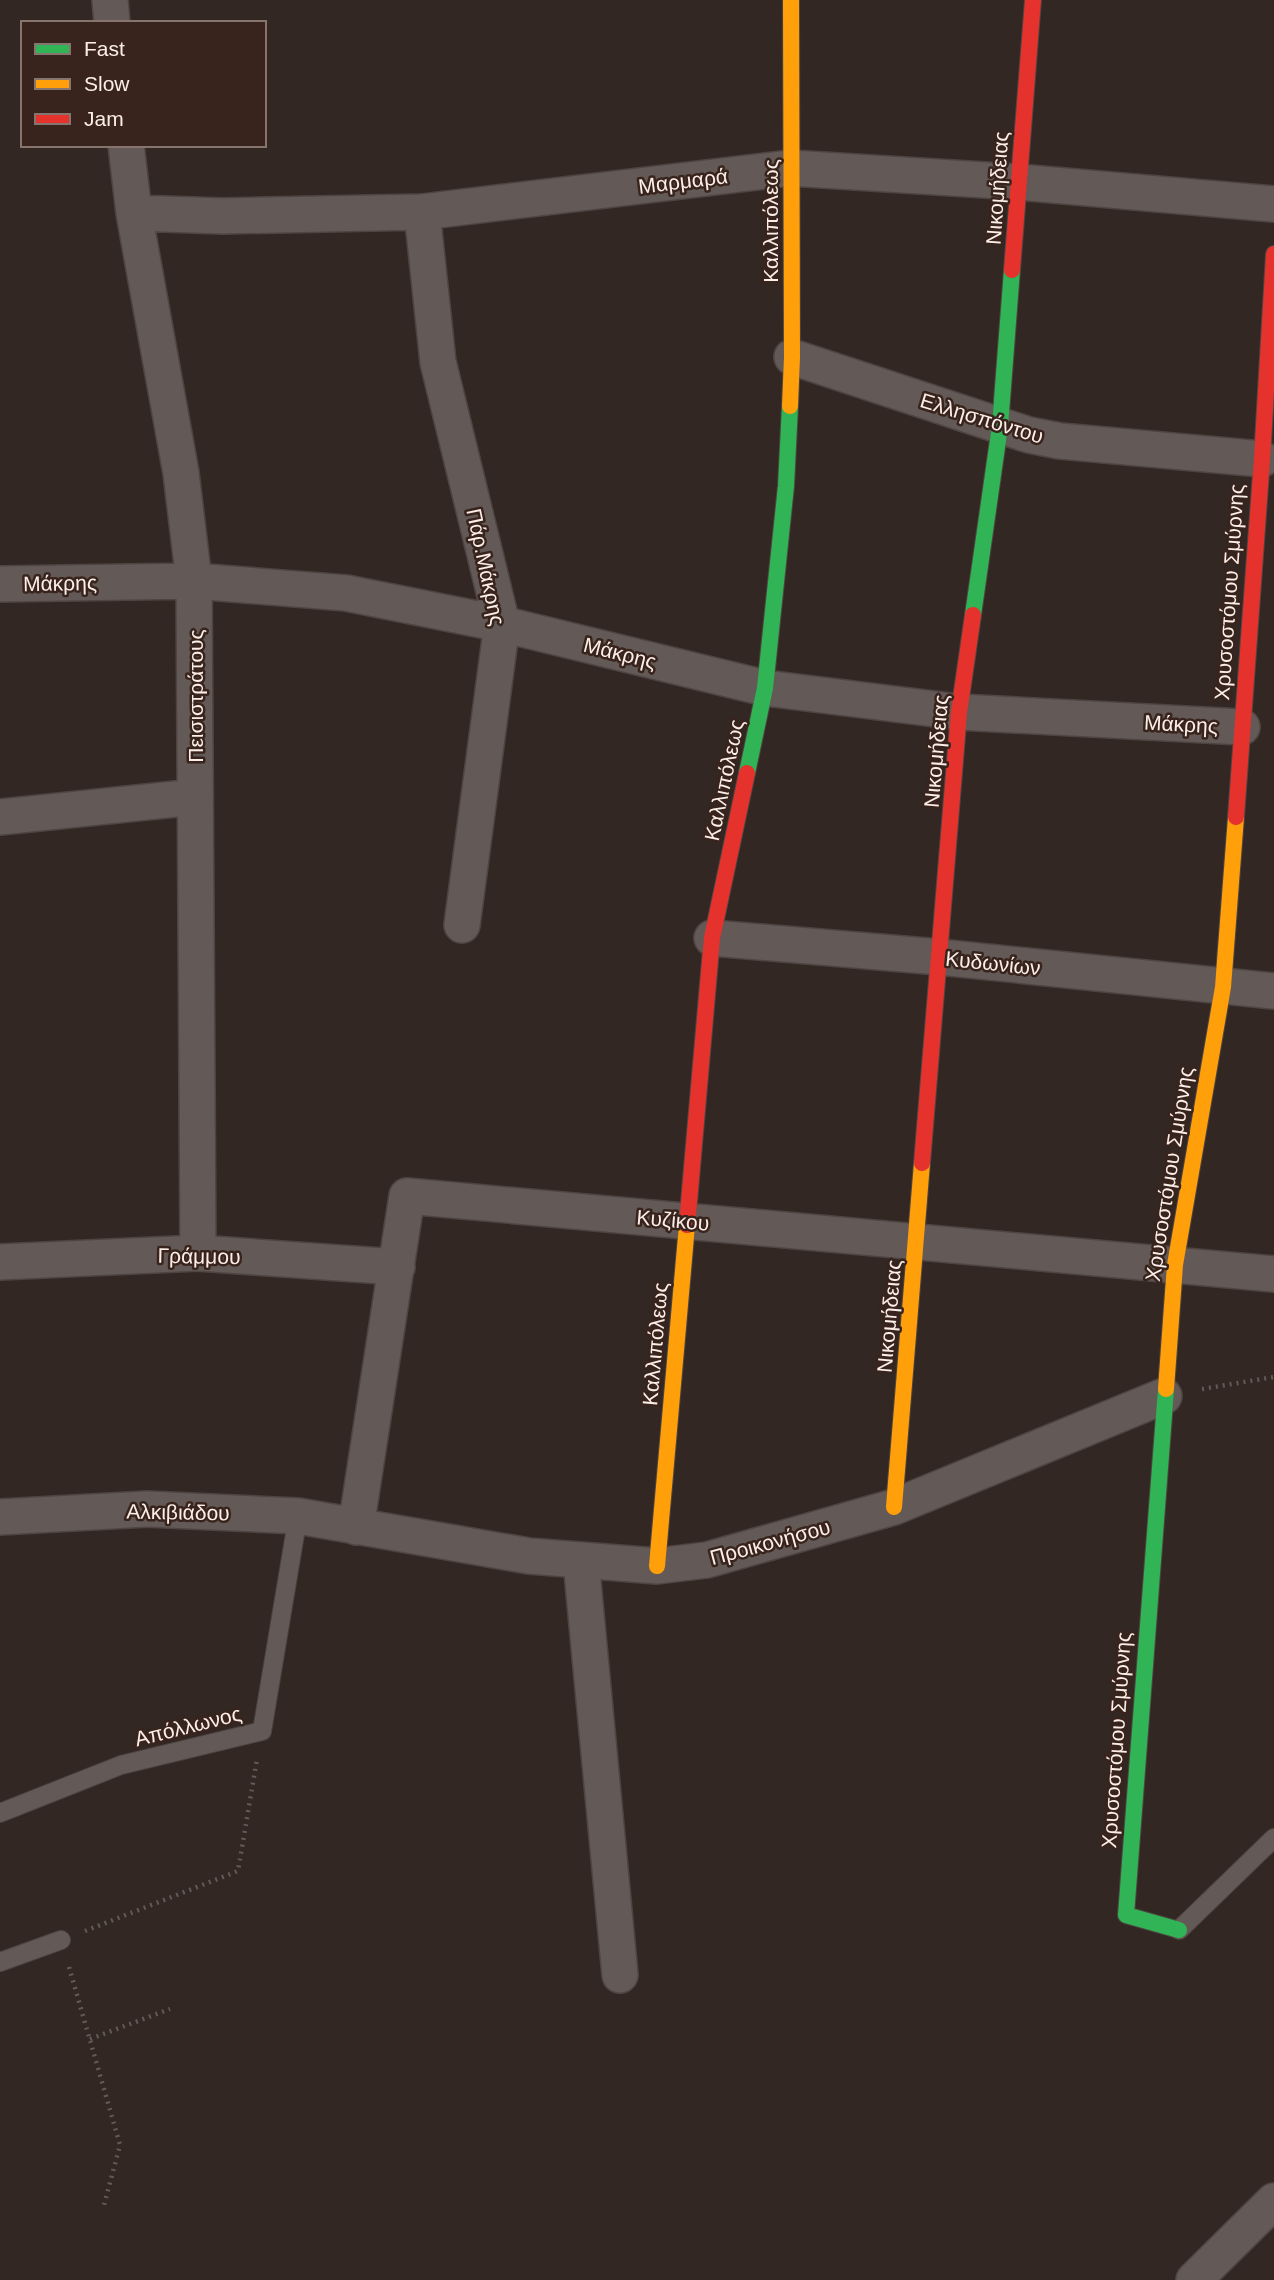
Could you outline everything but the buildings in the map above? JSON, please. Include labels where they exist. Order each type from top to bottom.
[{"type":"street","points":[[110,0],[112,21]]},
{"type":"street","name":"Καλλιπόλεως","points":[[657,1566],[712,938],[765,688],[786,486],[792,357],[791,0]]},
{"type":"street","name":"Νικομήδειας","points":[[894,1507],[959,712],[1000,426],[1033,0]]},
{"type":"street","name":"Πεισιστράτους","points":[[126,147],[134,213],[181,472],[194,581],[198,1253]]},
{"type":"street","name":"Μαρμαρά","points":[[134,213],[223,216],[422,212],[790,168],[1018,182],[1274,204]]},
{"type":"street","name":"Πάρ.Μάκρης","points":[[422,212],[438,362],[502,624],[462,925]]},
{"type":"street","name":"Χρυσοστόμου Σμύρνης","points":[[1180,1930],[1126,1915],[1175,1265],[1223,987],[1262,459],[1274,254]]},
{"type":"street","name":"Ελλησπόντου","points":[[792,357],[1029,435],[1060,441],[1262,459]]},
{"type":"street","name":"Μάκρης","points":[[0,584],[194,581],[346,593],[502,624],[765,688],[959,712],[1241,727]]},
{"type":"street","points":[[0,817],[195,797]]},
{"type":"street","name":"Κυδωνίων","points":[[712,938],[939,957],[1274,991]]},
{"type":"street","name":"Κυζίκου","points":[[356,1527],[407,1196],[1274,1274]]},
{"type":"street","name":"Γράμμου","points":[[0,1262],[198,1253],[397,1267]]},
{"type":"street","name":"Προικονήσου","points":[[356,1527],[528,1556],[581,1561],[657,1566],[708,1560],[894,1507],[1164,1396]]},
{"type":"street","name":"Αλκιβιάδου","points":[[0,1517],[147,1509],[298,1517],[356,1527]]},
{"type":"street","points":[[581,1561],[620,1975]]},
{"type":"street","points":[[1194,2280],[1274,2201]]},
{"type":"lane","name":"Απόλλωνος","points":[[0,1814],[121,1765],[262,1731],[298,1517]]},
{"type":"lane","name":"Χρυσοστόμου Σμύρνης","points":[[1180,1930],[1274,1839]]},
{"type":"lane","points":[[0,1962],[61,1940]]},
{"type":"path","points":[[1164,1396],[1274,1377]]},
{"type":"path","points":[[103,2208],[121,2145],[61,1940],[239,1871],[262,1731]]},
{"type":"path","points":[[90,2039],[170,2010]]},
{"type":"traffic: fast","points":[[973,615],[1000,426],[1012,270]]},
{"type":"traffic: fast","points":[[747,773],[765,688],[786,486],[790,406]]},
{"type":"traffic: fast","points":[[1166,1389],[1126,1915],[1179,1930]]},
{"type":"traffic: slow","points":[[790,406],[791,0]]},
{"type":"traffic: slow","points":[[1166,1389],[1175,1265],[1223,987],[1236,817]]},
{"type":"traffic: slow","points":[[894,1507],[922,1163]]},
{"type":"traffic: slow","points":[[657,1566],[687,1225]]},
{"type":"traffic: jam","points":[[1012,270],[1033,0]]},
{"type":"traffic: jam","points":[[1236,817],[1274,254]]},
{"type":"traffic: jam","points":[[922,1163],[959,712],[973,615]]},
{"type":"traffic: jam","points":[[687,1225],[712,938],[747,773]]}]
